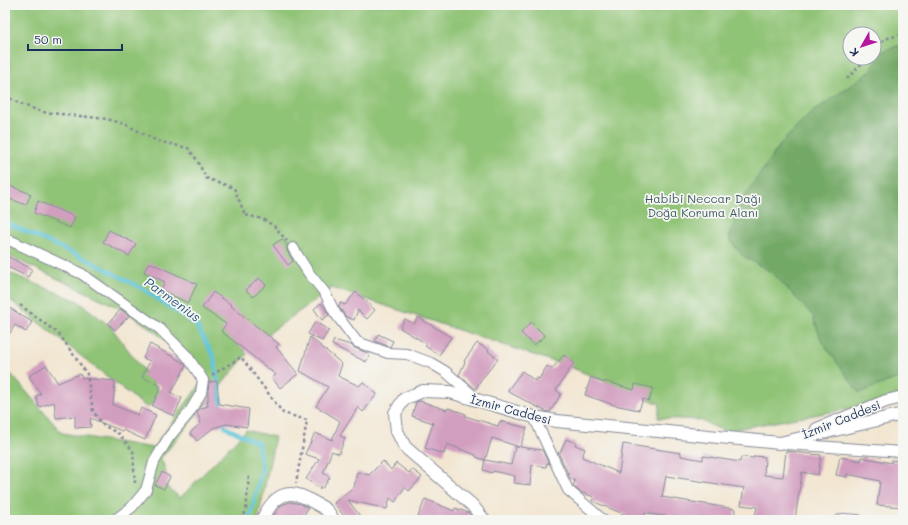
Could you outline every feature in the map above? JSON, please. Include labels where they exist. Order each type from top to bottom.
[{"type":"street","points":[[5,238],[82,274],[160,329],[186,356],[203,380],[201,393],[189,413],[168,437],[154,462],[146,490],[132,507],[115,520]]},
{"type":"street","points":[[293,248],[308,272],[325,293],[335,313],[356,342],[388,353],[407,354],[431,363],[446,372],[478,400]]},
{"type":"street","name":"İzmir Caddesi","points":[[484,520],[472,505],[405,447],[397,430],[395,413],[404,399],[423,391],[450,392],[534,417],[556,421],[780,443],[903,414]]},
{"type":"street","name":"İzmir Caddesi","points":[[780,443],[886,402],[903,397]]},
{"type":"street","points":[[534,417],[568,490],[603,520]]},
{"type":"street","points":[[780,443],[903,452]]},
{"type":"street","points":[[262,520],[268,508],[283,495],[294,494],[303,495],[329,517]]},
{"type":"street","points":[[840,520],[858,520]]},
{"type":"path","points":[[882,42],[885,39],[903,34]]},
{"type":"path","points":[[847,79],[859,66]]},
{"type":"path","points":[[5,95],[18,103],[42,112],[107,119],[125,124],[157,141],[188,148],[197,160],[206,178],[234,188],[245,215],[263,219],[274,226],[293,248]]},
{"type":"path","points":[[20,305],[59,334],[87,374],[93,411],[103,425],[119,434],[133,451],[136,482],[132,507]]},
{"type":"path","points":[[203,380],[227,367],[241,357],[283,413],[307,420],[294,494]]},
{"type":"path","points":[[241,520],[246,511],[249,475]]},
{"type":"green space","name":"Habibi Neccar Dağı Doğa Koruma Alanı","points":[[5,5],[903,5],[903,393],[887,402],[724,431],[699,420],[658,418],[660,404],[570,367],[332,288],[244,351],[247,354],[161,458],[166,472],[162,482],[180,498],[246,430],[275,437],[258,520],[5,520],[5,367],[62,433],[153,448],[202,382],[198,367],[154,331],[124,310],[5,254]]},
{"type":"green space","points":[[903,44],[903,376],[859,393],[821,340],[813,316],[773,273],[743,256],[729,239],[741,201],[783,141],[811,113],[871,71],[874,66],[882,66],[882,52]]},
{"type":"green space","points":[[5,271],[78,301],[111,327],[162,395],[147,408],[5,296]]},
{"type":"building","points":[[5,184],[31,194],[26,205],[5,197]]},
{"type":"building","points":[[38,201],[75,217],[70,228],[34,213]]},
{"type":"building","points":[[109,230],[136,244],[129,256],[103,242]]},
{"type":"building","points":[[282,239],[287,245],[287,251],[293,261],[288,265],[273,245]]},
{"type":"building","points":[[5,255],[32,269],[28,277],[5,266]]},
{"type":"building","points":[[149,262],[197,284],[188,303],[161,290],[165,282],[144,272]]},
{"type":"building","points":[[259,278],[266,285],[253,297],[246,290]]},
{"type":"building","points":[[213,292],[232,305],[231,306],[279,344],[276,347],[298,374],[280,388],[272,378],[276,375],[221,331],[226,324],[202,308]]},
{"type":"building","points":[[356,292],[375,310],[367,319],[358,310],[354,320],[346,317],[339,307],[340,303],[345,305]]},
{"type":"building","points":[[321,303],[329,315],[322,320],[314,309]]},
{"type":"building","points":[[5,305],[32,322],[26,332],[15,325],[5,341]]},
{"type":"building","points":[[121,309],[129,316],[115,330],[108,324]]},
{"type":"building","points":[[418,317],[451,337],[439,355],[425,346],[427,344],[400,328],[405,319],[414,324]]},
{"type":"building","points":[[315,322],[329,330],[322,341],[308,334]]},
{"type":"building","points":[[531,322],[545,336],[534,345],[521,333]]},
{"type":"building","points":[[378,334],[393,341],[390,347],[375,341]]},
{"type":"building","points":[[310,337],[342,364],[338,376],[359,386],[363,382],[377,394],[363,412],[358,407],[340,436],[345,438],[339,454],[332,451],[323,473],[330,477],[323,488],[321,486],[320,489],[306,479],[319,459],[305,454],[315,433],[332,440],[340,421],[316,406],[328,387],[300,371]]},
{"type":"building","points":[[334,340],[351,345],[370,354],[366,362],[332,345]]},
{"type":"building","points":[[477,343],[489,350],[488,351],[498,359],[480,381],[476,389],[459,375],[465,362],[464,361]]},
{"type":"building","points":[[150,344],[184,363],[186,366],[171,393],[182,398],[174,416],[152,406],[161,386],[142,377],[150,361],[143,358]]},
{"type":"building","points":[[564,355],[574,363],[556,390],[561,394],[550,412],[545,411],[507,391],[522,371],[535,381],[537,378],[539,379],[547,366],[552,369]]},
{"type":"building","points":[[46,365],[58,383],[80,374],[82,378],[115,381],[113,405],[138,415],[141,408],[156,415],[145,440],[90,418],[91,427],[75,428],[75,416],[56,418],[54,402],[39,407],[36,396],[41,394],[29,376]]},
{"type":"building","points":[[591,377],[604,383],[605,381],[634,390],[635,384],[653,388],[649,401],[643,399],[639,410],[614,405],[585,395]]},
{"type":"building","points":[[217,381],[219,404],[249,409],[247,427],[226,424],[213,428],[197,441],[190,433],[201,423],[197,412],[199,409],[208,406],[207,401],[209,382]]},
{"type":"building","points":[[420,401],[447,410],[448,408],[466,414],[465,416],[498,426],[500,421],[527,428],[520,447],[542,450],[549,464],[547,463],[546,467],[532,465],[530,485],[514,483],[515,476],[493,471],[492,473],[483,470],[485,460],[476,457],[476,455],[447,444],[444,454],[425,448],[433,423],[412,416],[416,402]],"holes":[[[492,438],[519,447],[515,447],[511,465],[485,460]]]},
{"type":"building","points":[[566,439],[585,449],[582,457],[619,473],[623,444],[681,453],[681,456],[703,460],[703,456],[740,462],[741,457],[765,457],[764,475],[783,477],[786,451],[821,455],[818,475],[802,472],[795,520],[754,520],[757,507],[741,505],[744,488],[666,476],[662,497],[735,509],[734,520],[682,520],[645,513],[644,520],[625,520],[626,515],[592,501],[594,497],[580,492],[573,486],[575,481],[570,478],[558,452],[560,453]]},
{"type":"building","points":[[840,457],[861,461],[861,457],[891,463],[891,460],[903,461],[903,507],[877,505],[880,481],[847,474],[847,477],[836,475]]},
{"type":"building","points":[[383,461],[391,470],[396,463],[409,473],[412,469],[422,477],[409,491],[405,487],[395,502],[390,498],[387,509],[348,500],[363,520],[347,520],[334,503],[354,487],[357,472],[369,475]]},
{"type":"building","points":[[162,472],[170,477],[164,489],[155,485]]},
{"type":"building","points":[[425,499],[454,511],[455,508],[469,513],[474,520],[425,520],[418,517]]},
{"type":"building","points":[[290,502],[301,504],[308,508],[301,520],[271,520],[281,505]]},
{"type":"waterway","name":"Parmenius","points":[[5,222],[92,262],[143,289],[196,325],[214,357],[222,410]]},
{"type":"waterway","name":"Parmenius","points":[[224,420],[225,427],[258,443],[262,469],[249,520]]}]
